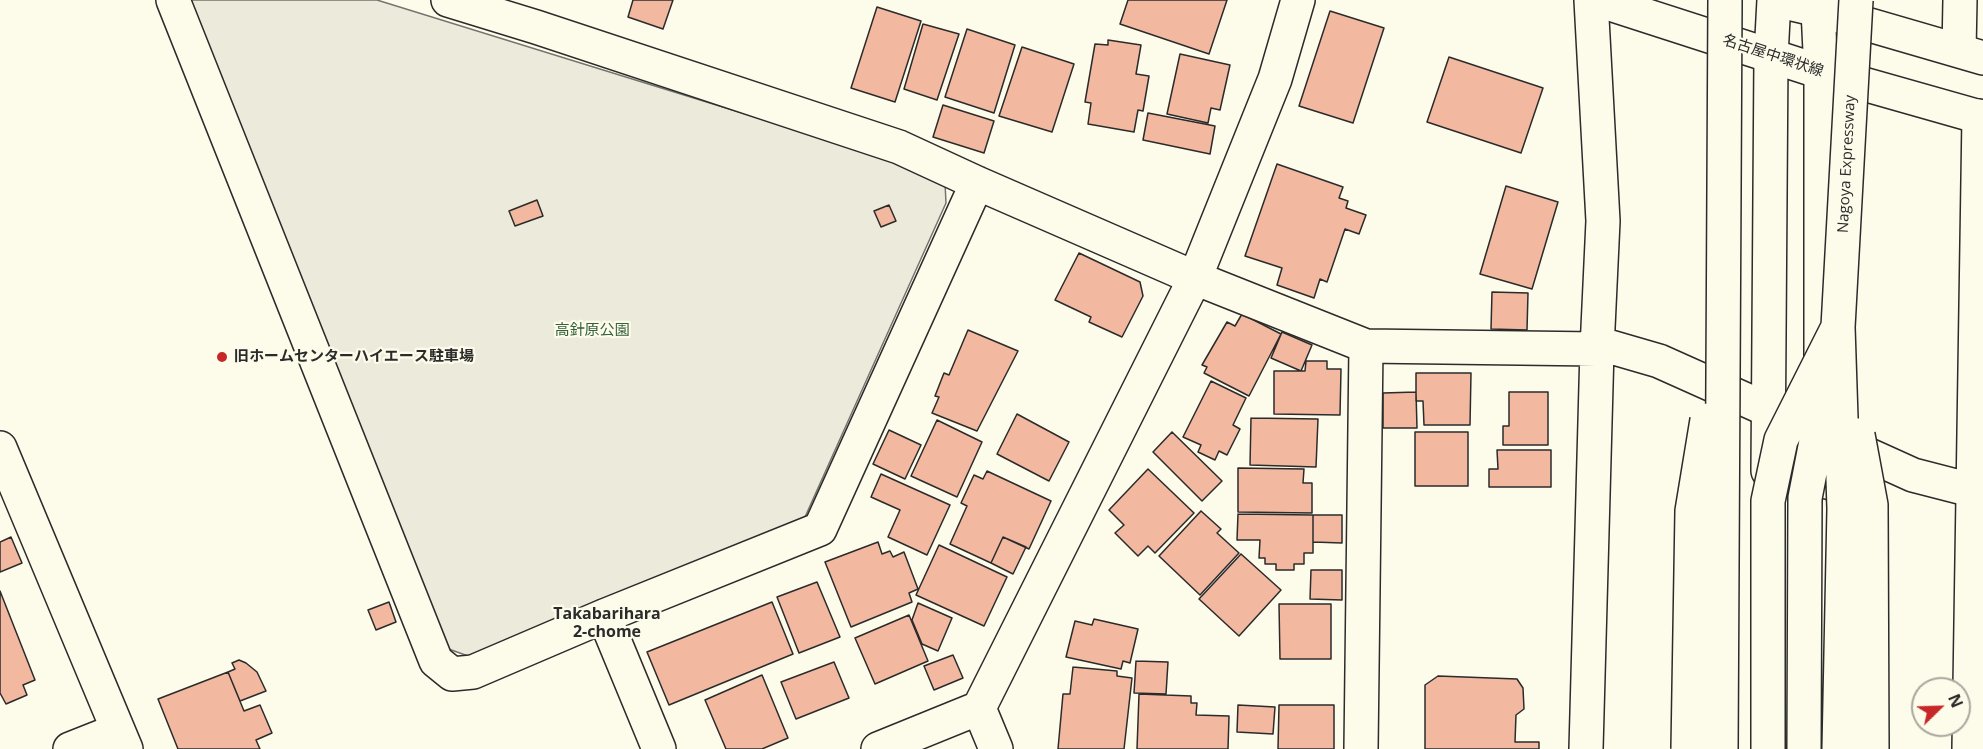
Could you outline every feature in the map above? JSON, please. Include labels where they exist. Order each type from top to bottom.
[{"type":"main road","points":[[173,0],[436,661],[452,674],[473,672],[604,616],[820,529],[977,183]]},
{"type":"main road","points":[[448,0],[899,147],[1195,278],[1366,346],[1597,346],[1659,361],[1913,475],[1979,491]]},
{"type":"main road","points":[[878,749],[979,708],[1195,278],[1275,79],[1298,0]]},
{"type":"main road","points":[[1586,749],[1597,346],[1603,221],[1591,0]]},
{"type":"main road","name":"名古屋中環状線","points":[[1599,0],[1821,72],[1981,117]]},
{"type":"main road","points":[[1721,749],[1725,0]]},
{"type":"main road","points":[[1768,749],[1771,56],[1774,0],[1818,5],[1971,54],[1960,0]]},
{"type":"main road","name":"Nagoya Expressway","points":[[1838,327],[1856,0]]},
{"type":"main road","points":[[1818,5],[1821,72],[1821,749]]},
{"type":"main road","points":[[1970,749],[1979,491],[1981,117]]},
{"type":"main road","points":[[1688,749],[1692,511],[1723,318]]},
{"type":"main road","points":[[1768,749],[1768,501],[1781,440],[1838,327]]},
{"type":"main road","points":[[1804,749],[1805,498],[1838,327]]},
{"type":"main road","points":[[1838,327],[1844,509],[1839,749]]},
{"type":"main road","points":[[1838,327],[1871,505],[1872,749]]},
{"type":"main road","points":[[1361,749],[1366,346]]},
{"type":"main road","points":[[0,448],[122,739],[70,749]]},
{"type":"main road","points":[[604,616],[659,749]]},
{"type":"main road","points":[[979,708],[996,749]]},
{"type":"green space","name":"高針原公園","points":[[185,0],[377,0],[894,160],[945,183],[946,203],[805,517],[468,656],[446,648]]},
{"type":"building","points":[[633,0],[673,0],[663,29],[628,17]]},
{"type":"building","points":[[1128,0],[1227,0],[1209,54],[1120,24]]},
{"type":"building","points":[[877,7],[921,21],[895,102],[851,88]]},
{"type":"building","points":[[1330,11],[1384,28],[1353,123],[1299,106]]},
{"type":"building","points":[[923,24],[959,34],[937,100],[904,89]]},
{"type":"building","points":[[967,29],[1015,45],[994,113],[945,97]]},
{"type":"building","points":[[1108,40],[1141,45],[1136,74],[1149,76],[1143,111],[1138,110],[1134,132],[1088,124],[1091,103],[1085,102],[1095,44],[1108,45]]},
{"type":"building","points":[[1022,47],[1074,64],[1052,132],[999,116]]},
{"type":"building","points":[[1180,54],[1230,65],[1220,110],[1211,108],[1208,123],[1167,114]]},
{"type":"building","points":[[1449,57],[1543,88],[1521,153],[1427,122]]},
{"type":"building","points":[[943,105],[994,121],[984,153],[933,137]]},
{"type":"building","points":[[1148,113],[1215,126],[1210,154],[1143,140]]},
{"type":"building","points":[[1277,164],[1343,187],[1339,198],[1348,201],[1346,208],[1366,215],[1359,234],[1345,229],[1327,282],[1320,279],[1314,298],[1277,285],[1282,268],[1245,256]]},
{"type":"building","points":[[1506,186],[1558,202],[1532,289],[1480,274]]},
{"type":"building","points":[[537,200],[543,216],[515,226],[509,211]]},
{"type":"building","points":[[889,205],[896,221],[881,227],[874,211]]},
{"type":"building","points":[[1079,253],[1140,282],[1143,296],[1122,337],[1089,322],[1091,317],[1055,300]]},
{"type":"building","points":[[1492,292],[1528,293],[1527,330],[1491,329]]},
{"type":"building","points":[[1242,314],[1281,334],[1249,396],[1204,373],[1207,367],[1202,365],[1227,322],[1235,326]]},
{"type":"building","points":[[968,330],[1018,351],[977,431],[932,413],[939,397],[935,396],[944,373],[949,375]]},
{"type":"building","points":[[1282,332],[1312,345],[1301,371],[1271,358]]},
{"type":"building","points":[[1306,361],[1327,361],[1327,369],[1341,369],[1340,415],[1274,414],[1274,371],[1305,371]]},
{"type":"building","points":[[1416,373],[1471,373],[1470,425],[1424,425],[1423,401],[1416,401]]},
{"type":"building","points":[[1211,381],[1246,398],[1233,425],[1240,429],[1227,455],[1219,451],[1215,460],[1198,452],[1201,445],[1183,437]]},
{"type":"building","points":[[1416,392],[1417,428],[1383,428],[1383,393]]},
{"type":"building","points":[[1509,392],[1548,392],[1548,445],[1503,445],[1503,426],[1509,426]]},
{"type":"building","points":[[1017,414],[1069,442],[1049,481],[997,454]]},
{"type":"building","points":[[1251,418],[1318,419],[1316,467],[1250,465]]},
{"type":"building","points":[[937,420],[982,442],[957,497],[911,476]]},
{"type":"building","points":[[889,430],[921,445],[905,479],[873,464]]},
{"type":"building","points":[[1172,432],[1222,481],[1202,501],[1153,452]]},
{"type":"building","points":[[1415,432],[1468,432],[1468,486],[1415,486]]},
{"type":"building","points":[[1497,450],[1551,450],[1551,487],[1489,487],[1489,469],[1498,469]]},
{"type":"building","points":[[1238,468],[1304,469],[1303,483],[1312,483],[1312,513],[1238,512]]},
{"type":"building","points":[[1148,469],[1194,513],[1155,553],[1148,546],[1138,556],[1115,533],[1124,525],[1109,510]]},
{"type":"building","points":[[987,471],[1051,501],[1029,549],[1003,537],[991,563],[950,544],[967,506],[961,503],[974,475],[983,479]]},
{"type":"building","points":[[881,474],[950,505],[927,555],[888,537],[900,510],[871,497]]},
{"type":"building","points":[[1201,511],[1221,529],[1217,533],[1239,553],[1200,595],[1159,556]]},
{"type":"building","points":[[1238,514],[1313,515],[1313,553],[1304,553],[1304,564],[1294,564],[1294,570],[1276,570],[1276,564],[1265,564],[1265,558],[1259,558],[1260,540],[1237,540]]},
{"type":"building","points":[[1313,515],[1342,515],[1342,543],[1313,542]]},
{"type":"building","points":[[11,537],[22,563],[0,572],[0,542]]},
{"type":"building","points":[[1003,537],[1026,547],[1013,574],[991,563]]},
{"type":"building","points":[[878,542],[882,554],[890,551],[893,557],[904,552],[918,589],[909,593],[912,602],[851,627],[825,562]]},
{"type":"building","points":[[939,545],[1007,577],[984,626],[916,595]]},
{"type":"building","points":[[1241,554],[1281,590],[1239,636],[1199,599]]},
{"type":"building","points":[[1311,570],[1342,570],[1342,600],[1310,599]]},
{"type":"building","points":[[817,582],[840,637],[799,653],[777,597]]},
{"type":"building","points":[[0,591],[35,680],[23,685],[27,695],[6,704],[0,693]]},
{"type":"building","points":[[389,602],[396,622],[376,630],[368,610]]},
{"type":"building","points":[[772,602],[793,654],[669,705],[647,652]]},
{"type":"building","points":[[918,603],[952,618],[938,651],[922,644],[912,620]]},
{"type":"building","points":[[1279,604],[1331,604],[1331,659],[1280,659]]},
{"type":"building","points":[[909,615],[928,661],[875,684],[855,638]]},
{"type":"building","points":[[1094,619],[1138,629],[1130,663],[1123,661],[1121,669],[1066,657],[1075,621],[1092,625]]},
{"type":"building","points":[[953,655],[963,678],[934,690],[924,666]]},
{"type":"building","points":[[239,660],[257,672],[266,691],[240,701],[228,672],[235,669],[232,663]]},
{"type":"building","points":[[1136,661],[1168,662],[1166,694],[1134,693]]},
{"type":"building","points":[[834,662],[849,698],[796,719],[781,682]]},
{"type":"building","points":[[1073,667],[1117,671],[1117,676],[1132,678],[1124,749],[1058,749],[1063,694],[1070,694]]},
{"type":"building","points":[[228,672],[244,711],[260,705],[272,733],[256,740],[260,749],[178,749],[158,699]]},
{"type":"building","points":[[762,675],[788,738],[762,749],[726,749],[705,700]]},
{"type":"building","points":[[1438,676],[1517,679],[1523,688],[1524,709],[1516,715],[1515,742],[1539,742],[1539,749],[1425,749],[1425,685]]},
{"type":"building","points":[[1139,694],[1191,696],[1191,703],[1197,703],[1196,715],[1229,716],[1228,749],[1137,749]]},
{"type":"building","points":[[1238,705],[1275,707],[1273,734],[1237,732]]},
{"type":"building","points":[[1279,705],[1334,705],[1334,749],[1278,749]]},
{"type":"place","name":"旧ホームセンターハイエース駐車場","points":[[222,357]]},
{"type":"district","name":"Takabarihara 2-chome","points":[[607,623]]}]
